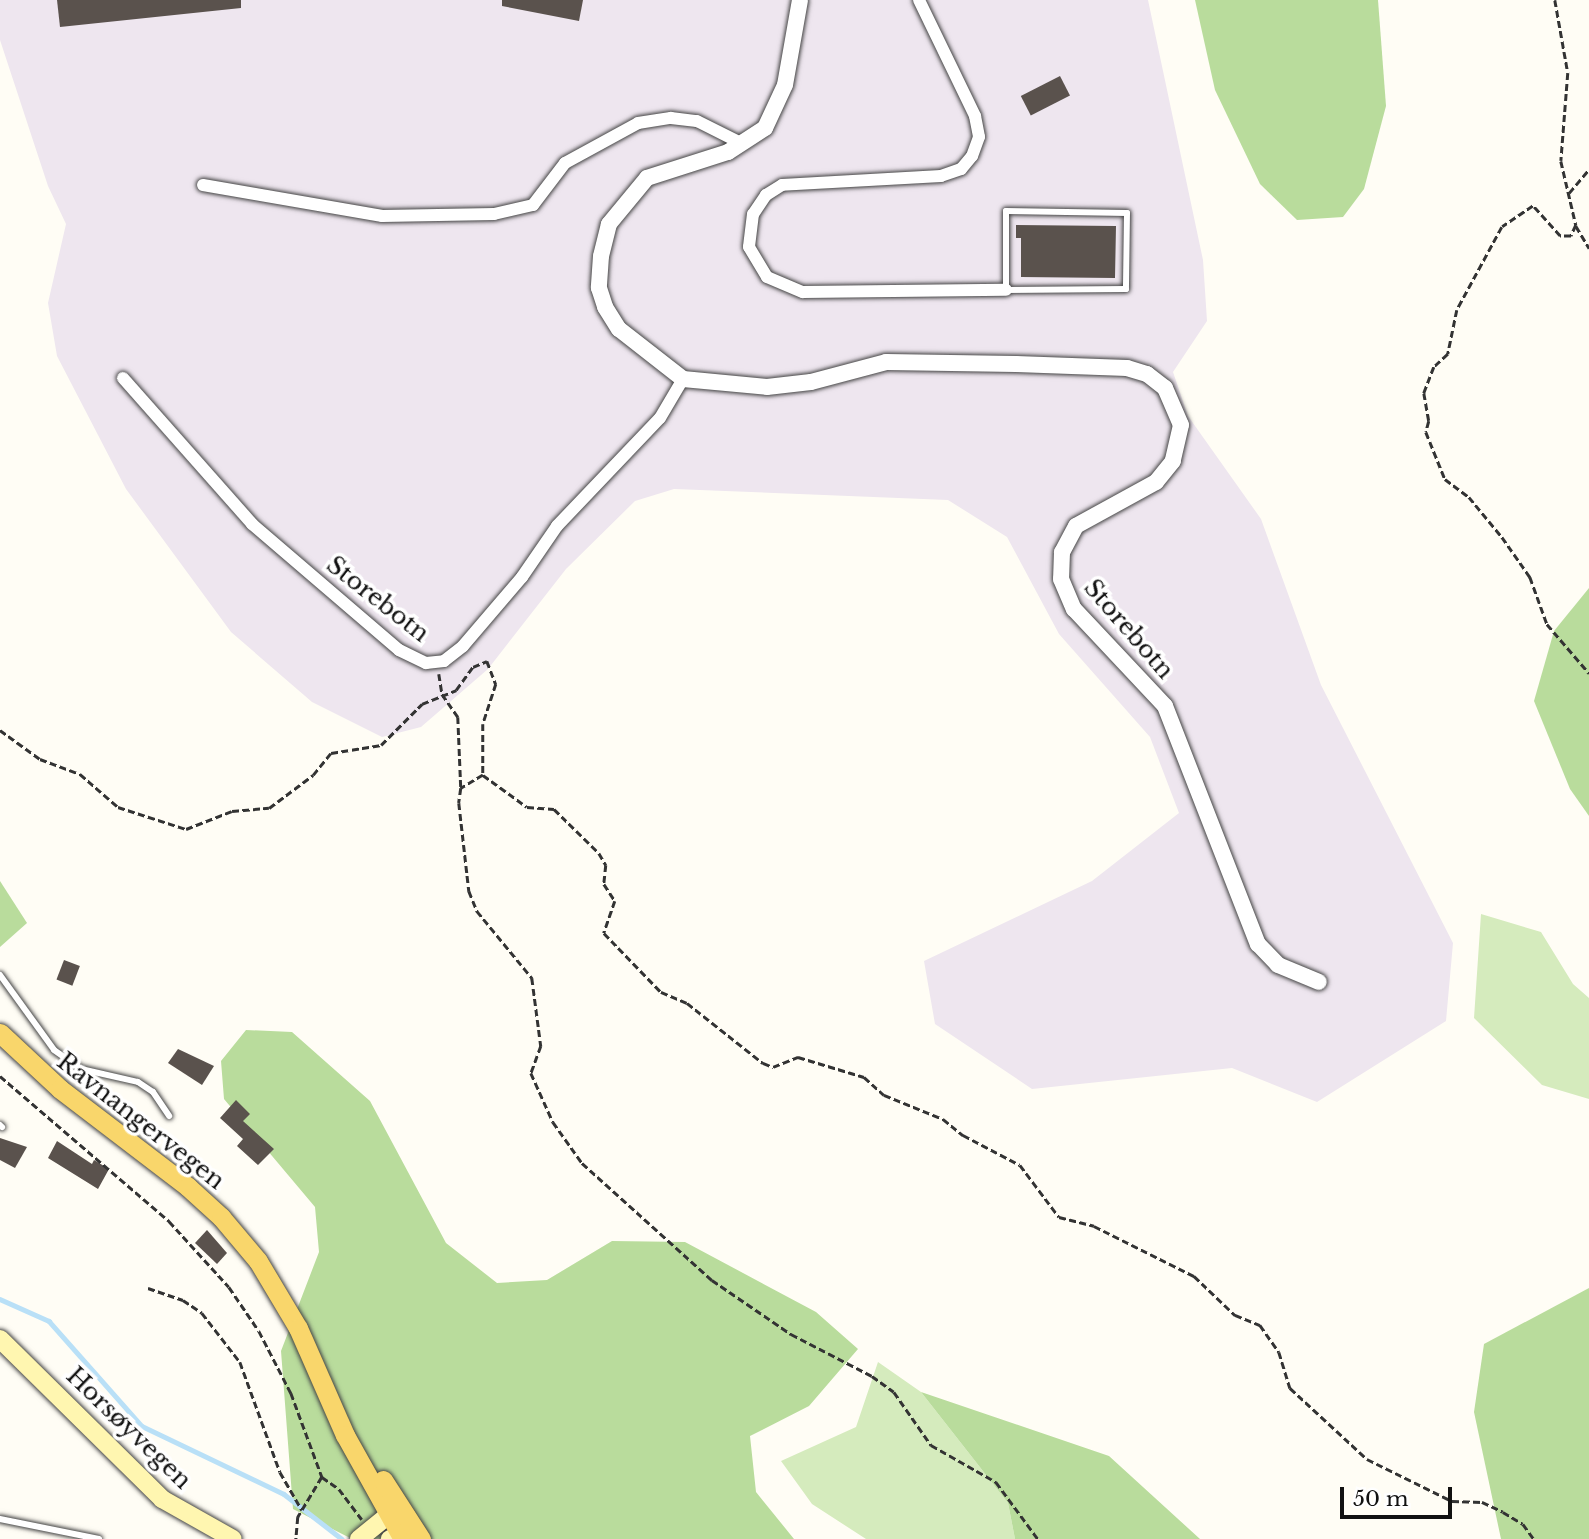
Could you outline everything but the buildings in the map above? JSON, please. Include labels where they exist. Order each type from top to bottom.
[{"type":"main road","name":"Ravnangervegen","points":[[0,1033],[60,1089],[169,1170],[221,1217],[272,1283],[313,1358],[398,1529],[421,1539]]},
{"type":"main road","name":"Horsøyvegen","points":[[0,1339],[154,1492],[195,1521],[233,1539]]},
{"type":"main road","points":[[361,1530],[398,1529]]},
{"type":"street","points":[[683,379],[619,329],[605,307],[599,288],[601,256],[609,224],[647,178],[743,144],[765,128],[785,85],[800,0]]},
{"type":"street","points":[[919,0],[975,116],[979,137],[972,156],[961,169],[941,176],[782,185],[766,195],[753,214],[748,236],[751,255],[772,281],[803,292],[1006,290]]},
{"type":"street","points":[[203,185],[382,216],[494,215],[533,205],[565,163],[638,123],[671,118],[697,121],[743,144]]},
{"type":"street","name":"Storebotn","points":[[123,378],[253,524],[399,650],[417,662],[437,663],[451,656],[485,620],[557,526],[660,418],[683,379],[767,387],[811,382],[886,362],[1127,368],[1147,374],[1165,388],[1181,425],[1173,461],[1156,482],[1076,526],[1062,552],[1061,579],[1074,609],[1138,672],[1169,714],[1258,944],[1278,965],[1319,982]]},
{"type":"lane","points":[[1006,211],[1127,213],[1126,289],[1006,290],[1006,211]]},
{"type":"lane","name":"Ravnangervegen","points":[[0,975],[54,1050],[81,1069],[138,1083],[153,1092],[169,1116]]},
{"type":"lane","points":[[0,1519],[99,1539]]},
{"type":"path","points":[[1555,0],[1568,73],[1561,161],[1576,225],[1589,247]]},
{"type":"path","points":[[1569,192],[1589,169]]},
{"type":"path","points":[[1576,225],[1570,236],[1560,236],[1533,206],[1502,227],[1458,310],[1448,354],[1434,368],[1424,393],[1429,421],[1426,432],[1445,479],[1469,498],[1502,537],[1530,577],[1547,624],[1589,673]]},
{"type":"path","points":[[0,730],[40,759],[80,774],[118,807],[186,829],[232,811],[269,808],[313,775],[331,753],[381,745],[422,704],[456,690],[480,662],[491,666],[496,684],[483,724],[483,775]]},
{"type":"path","points":[[437,663],[442,694],[458,718],[461,788],[459,803],[469,891],[477,911],[532,978],[541,1046],[531,1073],[553,1122],[582,1163],[712,1280],[790,1334],[872,1376],[894,1392],[931,1445],[996,1482],[1038,1539]]},
{"type":"path","points":[[461,788],[483,775]]},
{"type":"path","points":[[483,775],[527,807],[554,809],[599,853],[606,865],[604,884],[615,901],[604,933],[661,992],[687,1003],[762,1063],[773,1067],[798,1057],[864,1077],[884,1095],[943,1119],[963,1135],[1020,1165],[1059,1217],[1094,1226],[1194,1276],[1235,1315],[1260,1325],[1276,1344],[1290,1388],[1367,1459],[1452,1501],[1482,1502],[1503,1512],[1523,1524],[1534,1539]]},
{"type":"path","points":[[0,1076],[170,1221],[229,1287],[278,1364],[322,1477],[339,1489],[361,1530]]},
{"type":"path","points":[[148,1288],[183,1300],[202,1313],[240,1362],[280,1472],[302,1510]]},
{"type":"path","points":[[296,1539],[302,1510],[322,1477]]},
{"type":"shaded area","points":[[0,0],[1148,0],[1203,260],[1207,321],[1173,372],[1188,416],[1261,519],[1321,685],[1453,943],[1446,1021],[1317,1102],[1232,1068],[1032,1089],[935,1024],[924,961],[1092,881],[1179,813],[1150,737],[1059,634],[1007,537],[948,500],[674,489],[635,501],[566,569],[488,669],[421,727],[382,737],[312,702],[231,632],[126,489],[57,356],[48,303],[66,224],[48,186],[0,40]]},
{"type":"green space","points":[[1195,0],[1378,0],[1386,106],[1364,189],[1343,217],[1297,220],[1260,184],[1215,90]]},
{"type":"green space","points":[[1589,588],[1589,816],[1570,789],[1534,701],[1554,631]]},
{"type":"green space","points":[[0,881],[27,923],[0,947]]},
{"type":"green space","points":[[1481,914],[1541,932],[1573,984],[1589,998],[1589,1099],[1542,1085],[1474,1018]]},
{"type":"green space","points":[[246,1030],[292,1032],[370,1101],[446,1243],[497,1283],[547,1280],[612,1241],[685,1242],[816,1312],[858,1349],[809,1406],[750,1436],[756,1492],[794,1539],[352,1539],[293,1509],[281,1351],[319,1252],[315,1207],[224,1099],[221,1061]]},
{"type":"green space","points":[[1589,1288],[1589,1539],[1501,1539],[1474,1412],[1484,1344]]},
{"type":"green space","points":[[878,1362],[921,1392],[1008,1503],[1015,1539],[866,1539],[812,1504],[781,1461],[856,1427]]},
{"type":"green space","points":[[921,1392],[1109,1456],[1200,1539],[1015,1539],[1008,1503]]},
{"type":"waterway","points":[[0,1299],[49,1321],[142,1426],[284,1494],[342,1539]]}]
